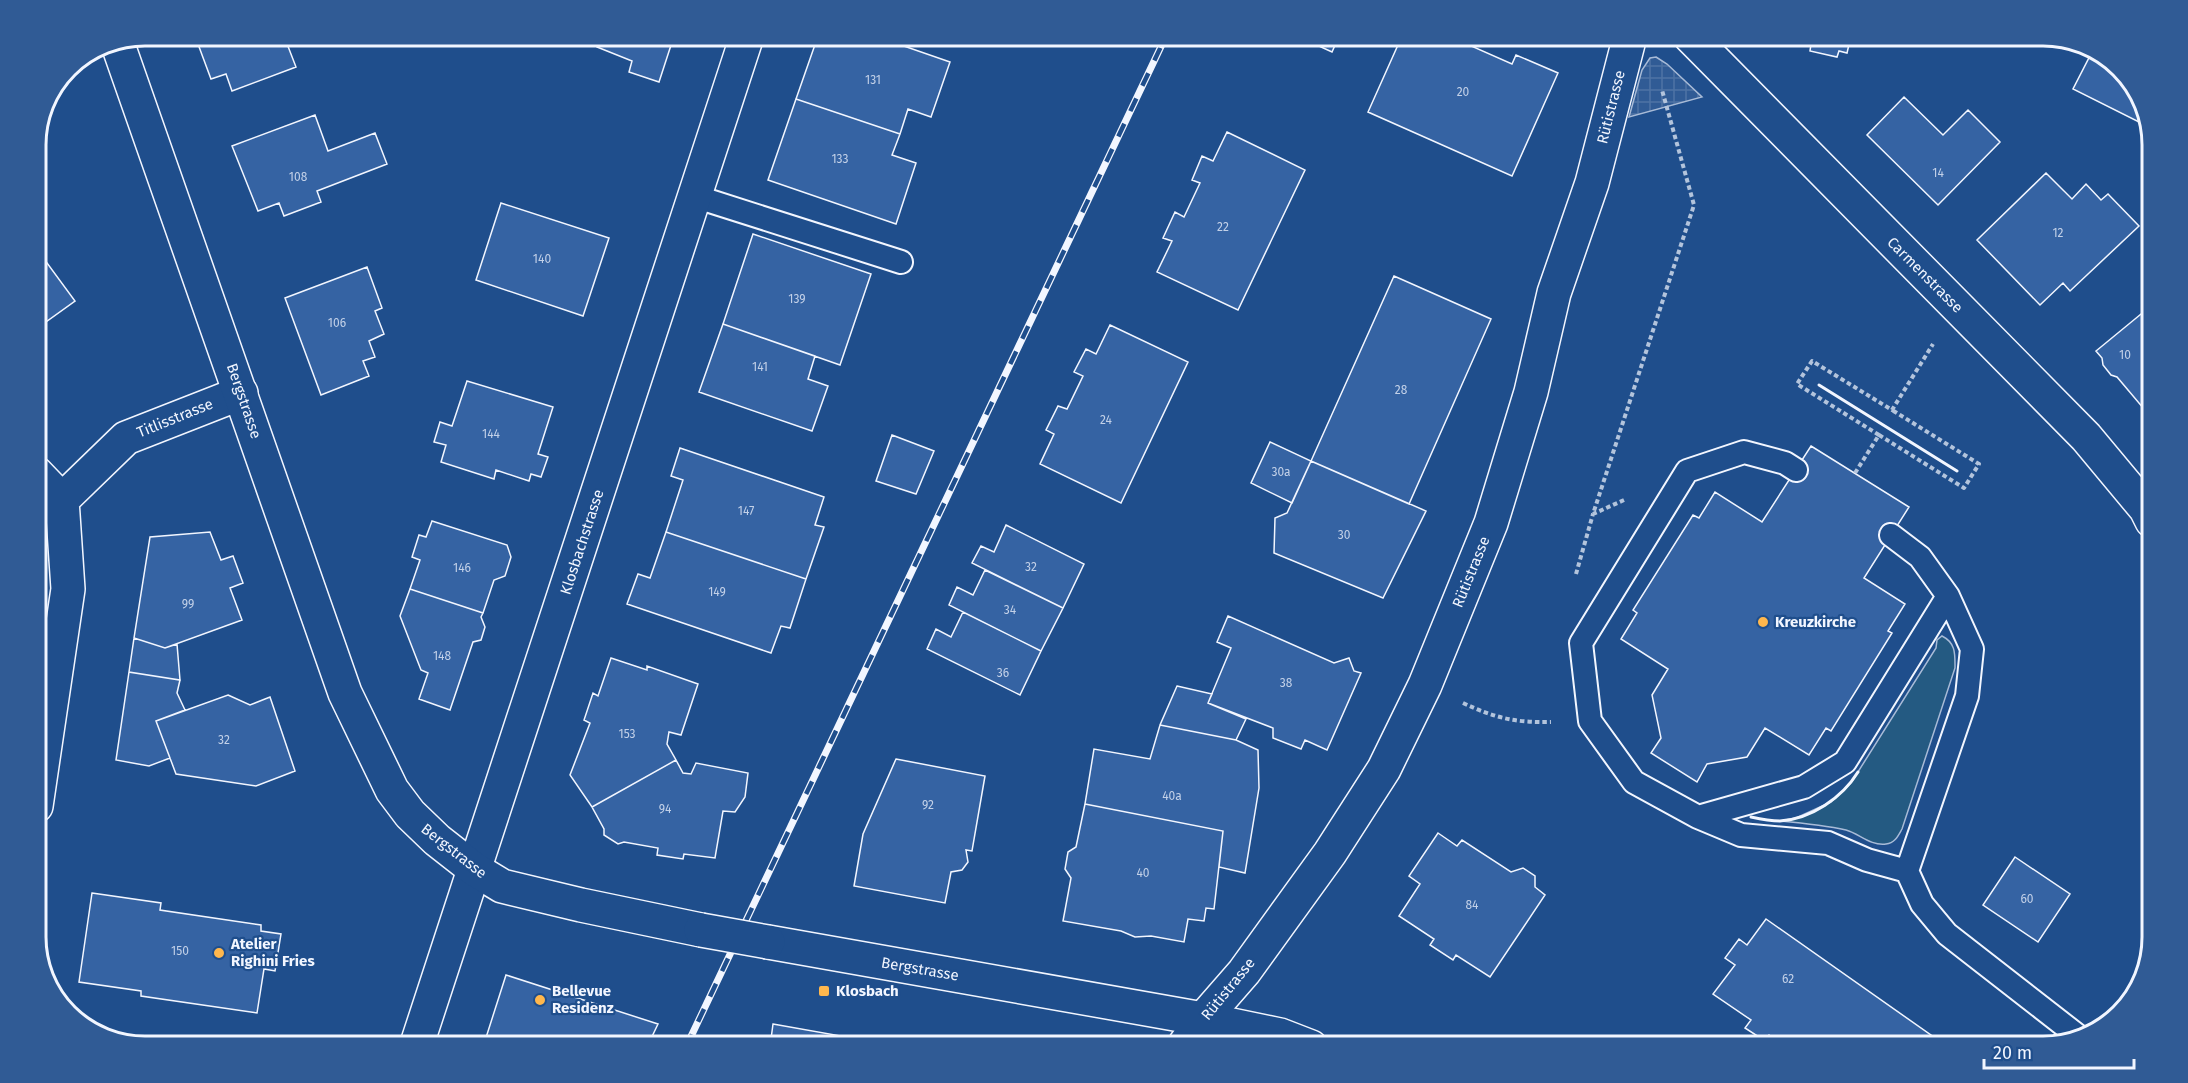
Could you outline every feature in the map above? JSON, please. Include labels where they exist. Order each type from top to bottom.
[{"type":"street","name":"Klosbachstrasse","points":[[420,1036],[744,46]]},
{"type":"street","name":"Rütistrasse","points":[[1191,1036],[1244,972],[1330,853],[1384,769],[1425,685],[1491,523],[1531,392],[1554,293],[1592,183],[1627,46]]},
{"type":"street","name":"Carmenstrasse","points":[[1700,46],[2086,437],[2141,504]]},
{"type":"street","name":"Bergstrasse","points":[[120,50],[345,693],[392,790],[410,814],[437,840],[474,869],[502,886],[581,905],[701,930],[1203,1019],[1283,1036]]},
{"type":"street","name":"Titlisstrasse","points":[[62,500],[126,438],[241,393]]},
{"type":"street","points":[[47,484],[62,500],[68,589],[47,731]]},
{"type":"lane","points":[[694,196],[901,262]]},
{"type":"lane","points":[[1796,470],[1785,463],[1744,452],[1687,471],[1581,643],[1590,722],[1634,782],[1698,817],[1742,835],[1828,843],[1867,860],[1907,871]]},
{"type":"lane","points":[[1892,535],[1920,556],[1948,596],[1972,649],[1967,696],[1907,871],[1922,904],[1947,934],[2072,1032]]},
{"type":"lane","points":[[1698,817],[1804,787],[1845,762],[1948,596]]},
{"type":"path","points":[[1630,497],[1593,514],[1694,205],[1667,107]]},
{"type":"path","points":[[1892,410],[1938,335]]},
{"type":"path","points":[[1812,361],[1892,410],[1979,464],[1964,488],[1797,384],[1812,361]]},
{"type":"path","points":[[1855,473],[1879,435]]},
{"type":"path","points":[[1460,701],[1482,712],[1521,722]]},
{"type":"shaded area","points":[[1656,57],[1667,64],[1702,97],[1629,117],[1642,70],[1650,58]]},
{"type":"shaded area","points":[[1942,636],[1952,646],[1955,654],[1955,668],[1902,829],[1896,839],[1880,844],[1870,842],[1846,830],[1780,821],[1796,818],[1831,802],[1851,783],[1936,648],[1937,640]]},
{"type":"building","points":[[199,46],[288,46],[296,67],[232,91],[226,74],[211,79]]},
{"type":"building","points":[[671,46],[659,82],[629,72],[632,61],[597,47]]},
{"type":"building","points":[[815,46],[904,46],[950,62],[931,117],[908,109],[900,134],[796,99]]},
{"type":"building","points":[[1319,46],[1335,46],[1332,52]]},
{"type":"building","points":[[1398,46],[1471,46],[1512,64],[1516,55],[1558,73],[1512,176],[1368,112]]},
{"type":"building","points":[[1811,46],[1849,46],[1847,53],[1839,51],[1837,57],[1810,51]]},
{"type":"building","points":[[2089,58],[2108,71],[2125,90],[2139,122],[2073,89]]},
{"type":"building","points":[[1904,97],[1943,135],[1968,110],[2000,142],[1938,205],[1867,135]]},
{"type":"building","points":[[796,99],[900,134],[892,155],[916,163],[896,224],[768,180]]},
{"type":"building","points":[[315,115],[328,151],[375,133],[387,164],[317,191],[321,202],[284,216],[279,203],[258,211],[232,146]]},
{"type":"building","points":[[1227,132],[1305,170],[1238,310],[1157,272],[1172,241],[1163,238],[1175,212],[1184,217],[1200,183],[1192,180],[1202,156],[1213,161]]},
{"type":"building","points":[[2046,173],[2072,199],[2086,184],[2101,200],[2108,194],[2139,226],[2070,291],[2063,283],[2040,305],[1977,240]]},
{"type":"building","points":[[501,203],[609,238],[583,316],[476,280]]},
{"type":"building","points":[[753,234],[871,274],[840,365],[723,324]]},
{"type":"building","points":[[47,263],[75,301],[47,321]]},
{"type":"building","points":[[367,267],[382,308],[375,311],[384,334],[369,341],[375,357],[363,361],[369,376],[321,395],[285,298]]},
{"type":"building","points":[[1394,276],[1491,319],[1409,504],[1311,461]]},
{"type":"building","points":[[2141,314],[2141,406],[2117,377],[2111,375],[2096,351]]},
{"type":"building","points":[[723,324],[815,356],[808,379],[828,386],[812,431],[699,392]]},
{"type":"building","points":[[1110,325],[1188,362],[1121,503],[1040,464],[1054,434],[1046,430],[1058,406],[1067,409],[1083,376],[1074,372],[1086,349],[1096,354]]},
{"type":"building","points":[[467,381],[553,407],[538,454],[548,457],[541,477],[531,474],[529,481],[496,470],[494,479],[441,462],[446,445],[434,442],[440,422],[452,426]]},
{"type":"building","points":[[892,435],[934,451],[916,494],[876,481]]},
{"type":"building","points":[[1270,442],[1311,461],[1292,503],[1251,483]]},
{"type":"building","name":"Kreuzkirche","points":[[1811,446],[1909,507],[1864,578],[1905,604],[1888,631],[1892,633],[1831,731],[1826,728],[1809,755],[1765,728],[1747,757],[1707,764],[1697,782],[1651,753],[1661,738],[1652,695],[1668,669],[1621,639],[1637,613],[1633,610],[1693,515],[1699,518],[1715,492],[1762,522]]},
{"type":"building","points":[[680,448],[824,497],[815,525],[824,527],[806,579],[666,532],[683,480],[671,476]]},
{"type":"building","points":[[1311,461],[1426,511],[1383,598],[1274,553],[1275,518],[1287,513]]},
{"type":"building","points":[[432,521],[507,545],[511,557],[505,576],[494,580],[483,613],[410,589],[420,560],[412,557],[419,535],[426,537]]},
{"type":"building","points":[[1006,525],[1084,564],[1063,608],[972,563],[981,546],[994,552]]},
{"type":"building","points":[[210,532],[221,560],[233,556],[243,583],[230,588],[242,620],[165,648],[134,638],[150,537]]},
{"type":"building","points":[[666,532],[806,579],[790,628],[781,626],[771,653],[627,604],[638,574],[650,578]]},
{"type":"building","points":[[985,570],[1063,608],[1041,651],[949,605],[957,587],[973,595]]},
{"type":"building","points":[[410,589],[483,613],[481,617],[485,627],[481,640],[473,642],[450,710],[419,699],[428,673],[421,670],[400,616]]},
{"type":"building","points":[[963,612],[1041,651],[1020,695],[927,649],[936,629],[951,637]]},
{"type":"building","points":[[1228,616],[1334,663],[1349,658],[1354,671],[1361,673],[1327,750],[1305,740],[1301,749],[1273,738],[1273,728],[1208,703],[1231,648],[1217,642]]},
{"type":"building","points":[[134,638],[165,648],[177,644],[180,680],[129,672]]},
{"type":"building","points":[[611,658],[647,670],[647,666],[698,684],[681,735],[669,732],[667,744],[676,760],[592,807],[570,775],[590,723],[584,720],[593,693],[598,696]]},
{"type":"building","points":[[129,672],[180,680],[177,693],[185,710],[156,721],[170,758],[149,766],[116,760]]},
{"type":"building","points":[[1177,686],[1212,694],[1208,703],[1246,719],[1236,740],[1160,725]]},
{"type":"building","points":[[228,695],[250,705],[270,697],[295,771],[256,786],[176,774],[156,721]]},
{"type":"building","points":[[1160,725],[1236,740],[1258,750],[1259,788],[1245,873],[1219,867],[1223,831],[1085,804],[1094,749],[1150,759]]},
{"type":"building","points":[[896,759],[985,776],[972,851],[966,850],[968,862],[962,870],[951,872],[945,903],[854,886],[863,834]]},
{"type":"building","points":[[676,760],[683,773],[691,774],[696,763],[748,773],[745,797],[735,812],[723,811],[715,858],[684,854],[683,859],[657,855],[658,848],[624,842],[618,844],[604,835],[604,829],[592,807]]},
{"type":"building","points":[[1085,804],[1223,831],[1214,909],[1206,908],[1204,921],[1188,919],[1184,942],[1151,936],[1135,937],[1121,931],[1063,921],[1071,878],[1065,869],[1068,852],[1076,847]]},
{"type":"building","points":[[1438,833],[1457,846],[1462,840],[1511,872],[1523,868],[1535,876],[1535,887],[1545,895],[1490,977],[1456,955],[1453,960],[1430,945],[1434,939],[1399,916],[1420,884],[1409,876]]},
{"type":"building","points":[[2015,857],[2070,894],[2038,942],[1983,905]]},
{"type":"building","points":[[92,893],[161,903],[160,910],[261,925],[261,931],[281,934],[275,971],[264,969],[257,1013],[141,996],[141,991],[79,982]]},
{"type":"building","points":[[1766,919],[1932,1036],[1757,1036],[1745,1028],[1751,1020],[1713,994],[1735,965],[1725,958],[1739,939],[1747,945]]},
{"type":"building","name":"Bellevue Residenz","points":[[506,975],[658,1024],[652,1036],[487,1036]]},
{"type":"building","points":[[773,1024],[841,1036],[771,1036]]},
{"type":"railway","points":[[691,1036],[1161,46]]},
{"type":"wall","points":[[1819,385],[1957,471]]},
{"type":"wall","points":[[1751,817],[1780,821],[1803,816],[1825,806],[1858,772]]},
{"type":"place","name":"Kreuzkirche","points":[[1763,622]]},
{"type":"place","name":"Atelier Righini Fries","points":[[219,953]]},
{"type":"place","name":"Klosbach","points":[[824,991]]},
{"type":"place","name":"Bellevue Residenz","points":[[540,1000]]}]
